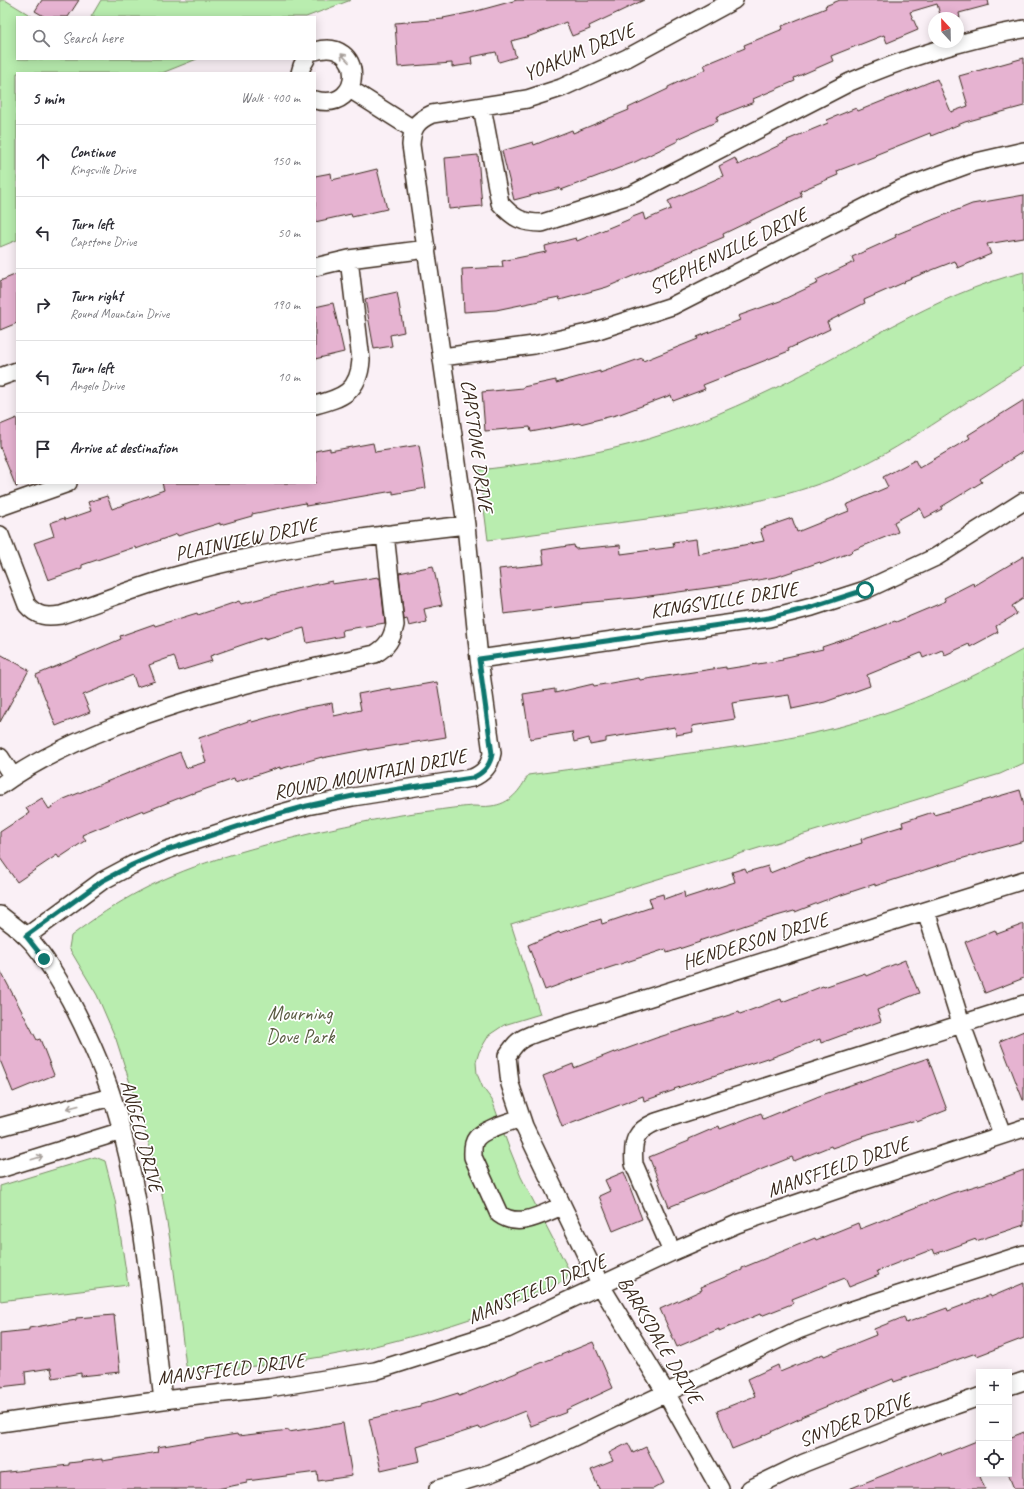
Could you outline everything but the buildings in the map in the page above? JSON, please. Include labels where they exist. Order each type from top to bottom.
[{"type":"street","name":"YOAKUM DRIVE","points":[[413,129],[422,120],[432,114],[527,99],[562,88],[627,58],[732,0]]},
{"type":"street","points":[[482,107],[500,203],[508,212],[527,223],[542,223],[634,194],[850,82],[885,66],[926,52],[1024,29]]},
{"type":"street","points":[[316,52],[324,49],[334,50],[342,54],[349,61],[353,70],[353,80],[350,89],[343,96],[334,101],[324,102],[316,100]]},
{"type":"street","points":[[300,72],[305,60]]},
{"type":"street","points":[[350,89],[413,129]]},
{"type":"street","name":"CAPSTONE DRIVE","points":[[413,129],[411,145],[466,525],[479,659],[492,754],[490,763],[486,769]]},
{"type":"street","name":"STEPHENVILLE DRIVE","points":[[442,357],[541,344],[592,332],[672,306],[901,189],[972,163],[1024,151]]},
{"type":"street","points":[[316,267],[349,259],[427,249]]},
{"type":"street","points":[[316,405],[348,393],[355,384],[360,371],[361,360],[349,259]]},
{"type":"street","points":[[0,377],[16,371]]},
{"type":"street","points":[[0,507],[65,484]]},
{"type":"street","name":"KINGSVILLE DRIVE","points":[[479,659],[769,618],[812,607],[865,590],[936,557],[1024,501]]},
{"type":"street","name":"PLAINVIEW DRIVE","points":[[0,535],[27,605],[40,616],[51,617],[62,615],[179,575],[244,559],[385,534],[466,525]]},
{"type":"street","points":[[0,757],[6,782],[57,752],[91,736],[174,705],[290,672],[375,654],[382,650],[389,644],[395,625],[385,534]]},
{"type":"street","name":"ROUND MOUNTAIN DRIVE","points":[[26,936],[102,881],[132,865],[164,851],[264,818],[307,806],[353,796],[472,778],[486,769]]},
{"type":"street","name":"HENDERSON DRIVE","points":[[507,1056],[515,1044],[536,1033],[1024,880]]},
{"type":"street","points":[[926,911],[961,1023],[1002,1134]]},
{"type":"street","name":"ANGELO DRIVE","points":[[0,915],[26,936],[44,959],[63,988],[80,1019],[111,1097],[122,1131],[138,1211],[163,1400]]},
{"type":"street","points":[[672,1252],[634,1164],[633,1153],[636,1141],[639,1132],[645,1127],[961,1023],[1024,1004]]},
{"type":"street","name":"BARKSDALE DRIVE","points":[[507,1056],[510,1084],[521,1118],[532,1144],[601,1286],[666,1393],[720,1489]]},
{"type":"street","points":[[0,1127],[111,1097]]},
{"type":"street","points":[[521,1118],[484,1132],[476,1139],[473,1148],[473,1157],[499,1214],[505,1219],[514,1221],[529,1219],[562,1206]]},
{"type":"street","name":"MANSFIELD DRIVE","points":[[0,1422],[163,1400],[269,1388],[375,1371],[507,1329],[672,1252],[737,1224],[1002,1134],[1024,1128]]},
{"type":"street","points":[[0,1169],[122,1131]]},
{"type":"street","points":[[438,1489],[491,1473],[538,1454],[798,1330],[829,1318],[1024,1254]]},
{"type":"street","name":"SNYDER DRIVE","points":[[750,1489],[804,1463],[918,1418],[976,1398]]},
{"type":"green space","points":[[0,0],[5,0],[31,16],[16,16],[16,60],[194,60],[164,72],[16,72],[16,240],[0,247]]},
{"type":"green space","points":[[101,0],[351,0],[309,16],[92,16]]},
{"type":"green space","points":[[1024,272],[1024,366],[908,440],[860,467],[812,486],[742,504],[671,516],[488,540],[479,470],[536,463],[593,453],[649,439],[684,427],[719,414],[769,391],[925,309],[990,282]]},
{"type":"green space","name":"Mourning Dove Park","points":[[1024,649],[1024,763],[1000,774],[511,924],[540,1014],[504,1025],[489,1035],[479,1052],[476,1062],[477,1074],[483,1088],[492,1100],[521,1177],[569,1270],[566,1280],[479,1316],[452,1325],[349,1352],[305,1360],[195,1373],[186,1366],[170,1240],[160,1183],[116,1039],[97,995],[69,948],[71,936],[123,900],[142,890],[184,871],[228,856],[317,832],[388,817],[457,807],[498,805],[514,796],[528,775],[763,743],[843,726],[913,703],[981,672]]},
{"type":"green space","points":[[95,1157],[105,1161],[115,1200],[128,1285],[0,1301],[0,1186]]},
{"type":"route","points":[[44,959],[26,936],[102,881],[132,865],[164,851],[264,818],[307,806],[353,796],[478,776],[490,763],[492,754],[479,659],[769,618],[812,607],[865,590]]}]
